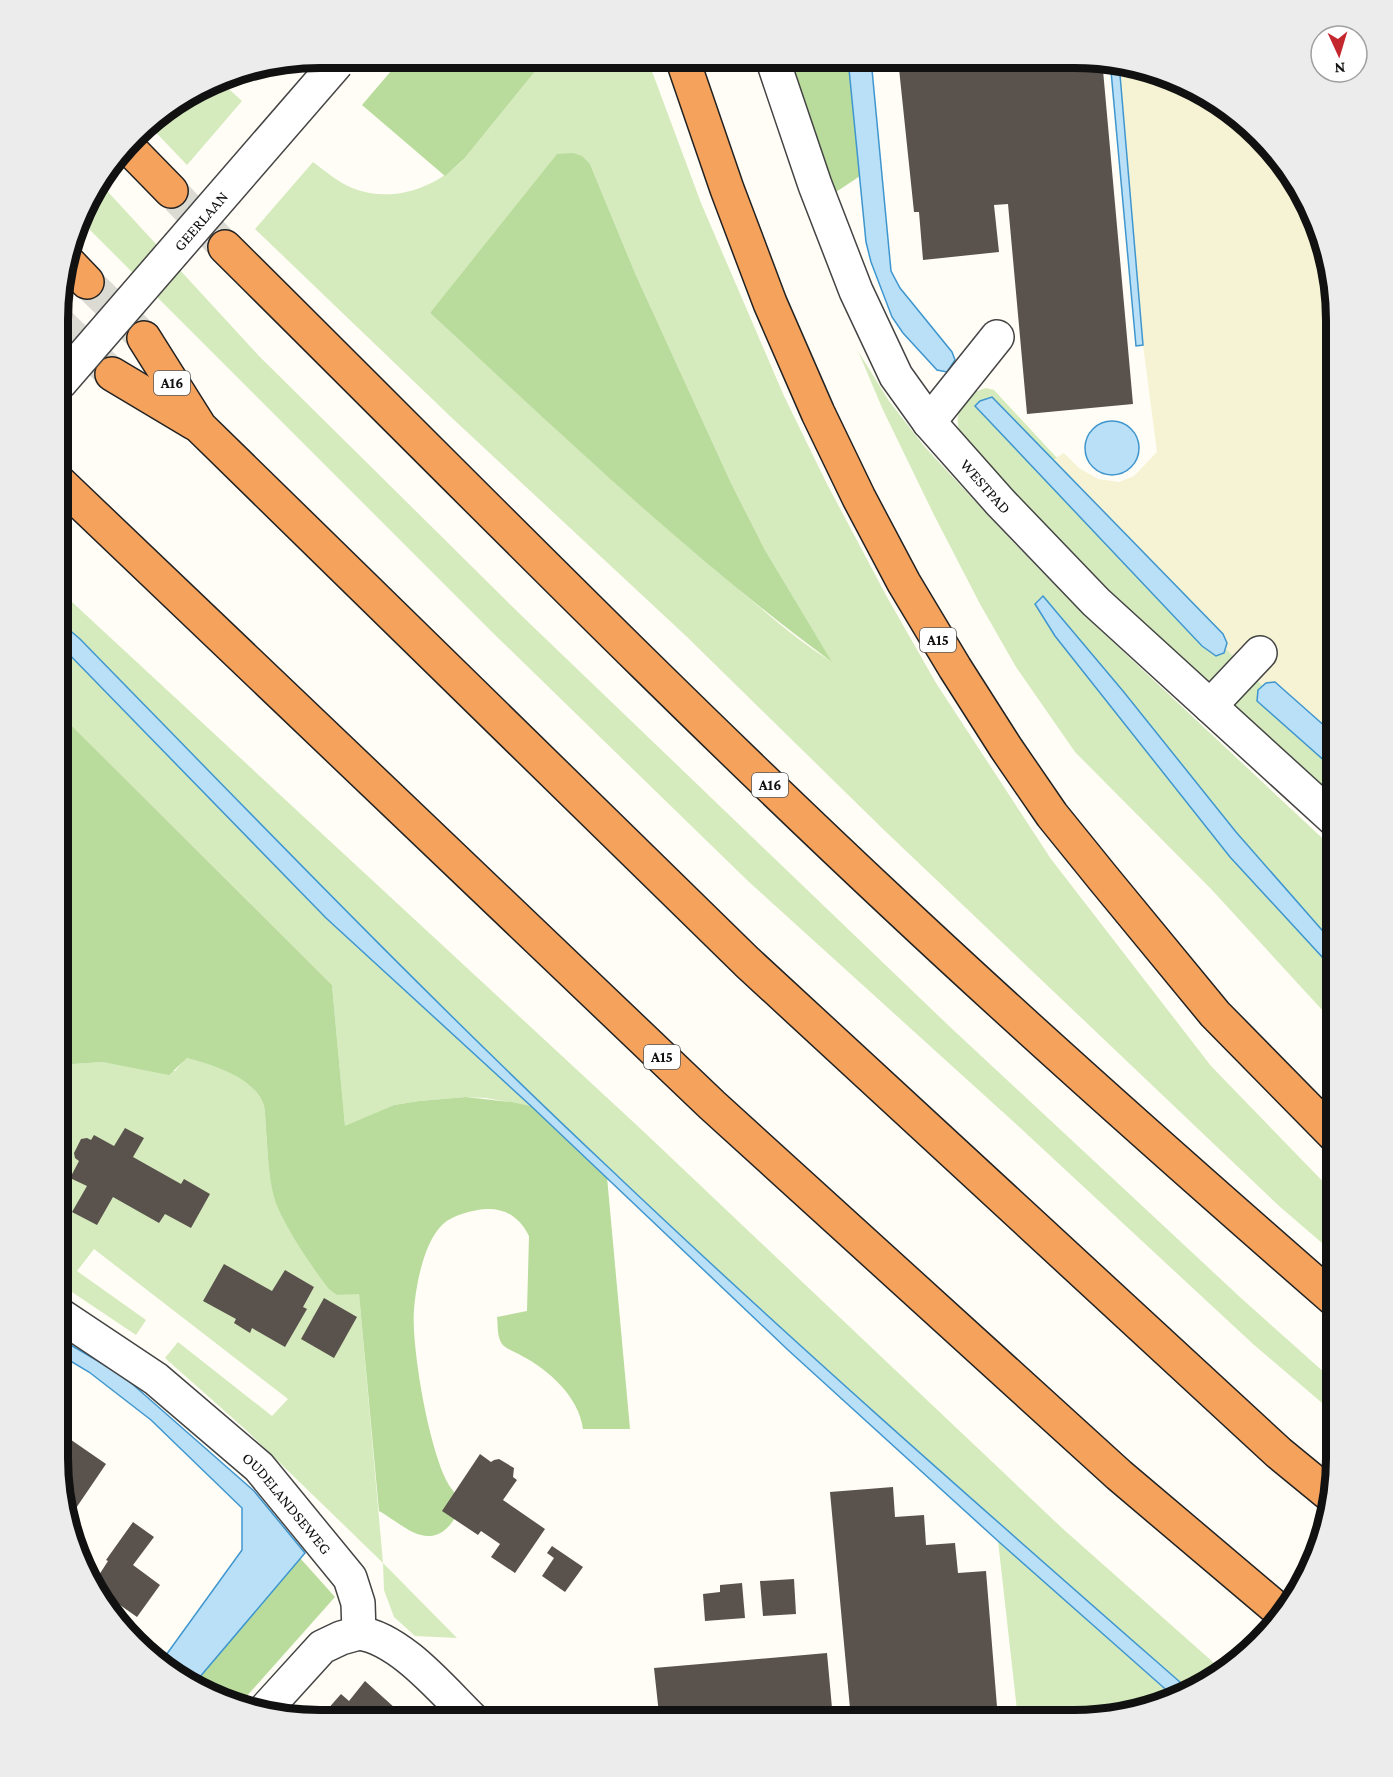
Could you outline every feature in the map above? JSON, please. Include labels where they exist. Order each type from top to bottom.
[{"type":"highway","name":"A15","points":[[685,68],[727,189],[770,303],[818,413],[904,583],[955,668],[1052,815],[1095,869],[1215,1014],[1326,1127]]},
{"type":"highway","points":[[132,151],[171,191]]},
{"type":"highway","name":"A16","points":[[225,247],[659,679],[886,897],[1182,1168],[1326,1292]]},
{"type":"highway","name":"A16","points":[[144,338],[200,427],[747,962],[1279,1453],[1323,1489]]},
{"type":"highway","points":[[112,374],[200,427]]},
{"type":"highway","name":"A15","points":[[68,491],[712,1105],[1119,1475],[1276,1608]]},
{"type":"street","name":"GEERLAAN","points":[[68,374],[332,68]]},
{"type":"street","name":"WESTPAD","points":[[775,68],[815,185],[856,291],[896,376],[929,422],[1000,502],[1096,602],[1326,812]]},
{"type":"street","points":[[929,422],[997,337]]},
{"type":"street","points":[[1210,706],[1260,653]]},
{"type":"street","name":"OUDELANDSEWEG","points":[[68,1320],[156,1379],[259,1467],[350,1578],[358,1603],[359,1633]]},
{"type":"street","points":[[269,1705],[322,1647],[340,1638],[359,1633],[373,1635],[400,1650],[463,1710]]},
{"type":"shaded area","points":[[1120,72],[1155,81],[1185,93],[1214,110],[1240,130],[1263,153],[1283,179],[1300,208],[1312,238],[1321,270],[1326,319],[1326,727],[1275,682],[1266,683],[1263,686],[1226,649],[1227,643],[1052,460],[1064,453],[1079,468],[1098,479],[1119,482],[1134,476],[1157,452],[1143,345]]},
{"type":"green space","points":[[394,68],[538,68],[464,159],[445,176],[362,105]]},
{"type":"green space","points":[[538,68],[651,68],[701,203],[784,396],[827,484],[936,683],[1051,859],[1211,1066],[1326,1185],[1326,1246],[1279,1206],[885,831],[686,636],[452,418],[255,229],[313,162],[352,188],[367,193],[382,194],[398,194],[427,185],[453,169],[464,159]],"holes":[[[590,164],[635,273],[731,483],[765,550],[831,661],[776,621],[649,513],[430,313]]]},
{"type":"green space","points":[[793,68],[849,68],[860,176],[836,192]]},
{"type":"green space","points":[[226,86],[242,101],[187,165],[153,130],[193,101]]},
{"type":"green space","points":[[573,153],[582,156],[590,164],[635,273],[731,483],[765,550],[832,662],[779,622],[676,537],[430,313],[557,154]]},
{"type":"green space","points":[[104,188],[259,356],[524,618],[948,1025],[1241,1298],[1326,1374],[1326,1406],[1253,1344],[1016,1124],[749,882],[494,634],[86,226]]},
{"type":"green space","points":[[858,351],[889,401],[924,446],[1011,540],[1082,613],[1326,842],[1326,1014],[1212,890],[1075,752],[1016,667],[980,604],[883,410]]},
{"type":"green space","points":[[986,388],[994,390],[1057,458],[1052,460],[992,398],[1224,653],[1226,649],[1237,660],[1209,685],[1117,605],[965,447],[958,423],[959,413],[970,396]]},
{"type":"green space","points":[[68,598],[643,1131],[1062,1528],[1217,1665],[1183,1685],[895,1431],[678,1233],[473,1037],[341,906],[68,629]]},
{"type":"green space","points":[[68,653],[326,918],[531,1106],[466,1097],[419,1101],[394,1105],[345,1127],[332,985],[68,722]]},
{"type":"green space","points":[[1252,676],[1263,686],[1258,690],[1258,701],[1326,762],[1326,808],[1223,709]]},
{"type":"green space","points":[[68,722],[332,985],[345,1126],[394,1105],[419,1101],[466,1097],[511,1102],[531,1106],[607,1177],[630,1429],[583,1429],[576,1406],[561,1386],[542,1369],[501,1343],[497,1317],[527,1311],[529,1236],[517,1219],[506,1212],[493,1209],[475,1210],[452,1218],[436,1232],[426,1252],[419,1276],[414,1310],[419,1375],[429,1428],[443,1473],[451,1488],[463,1502],[449,1526],[431,1536],[405,1528],[379,1511],[359,1294],[337,1295],[329,1289],[280,1213],[273,1194],[270,1176],[265,1109],[258,1094],[241,1079],[230,1073],[187,1058],[169,1075],[103,1062],[68,1064]]},
{"type":"green space","points":[[186,1058],[208,1064],[241,1078],[258,1094],[265,1109],[272,1186],[288,1227],[311,1264],[337,1295],[359,1293],[383,1563],[246,1430],[165,1358],[178,1342],[272,1416],[288,1399],[94,1249],[77,1271],[146,1320],[136,1335],[68,1289],[68,1064],[103,1062],[175,1071]]},
{"type":"green space","points":[[998,1541],[1167,1691],[1123,1705],[1074,1710],[1017,1710]]},
{"type":"green space","points":[[300,1558],[335,1597],[245,1698],[198,1679]]},
{"type":"green space","points":[[383,1563],[457,1638],[415,1636],[394,1617],[384,1590]]},
{"type":"water","points":[[849,68],[872,68],[891,271],[900,288],[952,352],[955,360],[947,372],[937,370],[903,333],[892,317],[871,262],[866,242]]},
{"type":"water","points":[[1111,70],[1120,72],[1143,345],[1136,346]]},
{"type":"water","points":[[992,397],[1223,634],[1227,643],[1224,653],[1216,656],[1202,646],[975,406],[980,401]]},
{"type":"water","points":[[1107,421],[1117,421],[1127,425],[1135,433],[1139,448],[1135,463],[1127,471],[1117,475],[1107,475],[1097,471],[1089,463],[1085,453],[1085,443],[1089,433],[1097,425]]},
{"type":"water","points":[[1043,596],[1236,832],[1326,935],[1326,961],[1230,857],[1055,636],[1035,604]]},
{"type":"water","points":[[68,629],[407,971],[607,1166],[823,1366],[1183,1685],[1167,1691],[998,1541],[788,1350],[531,1106],[326,918],[68,653]]},
{"type":"water","points":[[1275,682],[1326,727],[1326,762],[1257,701],[1258,690],[1266,683]]},
{"type":"water","points":[[68,1343],[122,1375],[254,1491],[305,1553],[198,1679],[165,1657],[242,1550],[242,1508],[151,1420],[89,1372],[68,1360]]},
{"type":"building","points":[[899,68],[1103,70],[1133,404],[1027,414],[1008,204],[994,205],[999,252],[923,260],[919,212],[914,212]]},
{"type":"building","points":[[125,1128],[144,1138],[133,1157],[181,1184],[184,1179],[210,1194],[191,1228],[165,1214],[159,1223],[113,1197],[97,1225],[72,1212],[87,1186],[70,1178],[79,1161],[75,1158],[74,1153],[81,1139],[91,1140],[94,1135],[114,1146]]},
{"type":"building","points":[[224,1264],[272,1291],[285,1270],[314,1287],[303,1307],[307,1309],[285,1347],[252,1328],[250,1333],[234,1323],[236,1319],[203,1301]]},
{"type":"building","points":[[324,1298],[357,1317],[334,1358],[301,1339]]},
{"type":"building","points":[[68,1438],[106,1464],[73,1512],[68,1474]]},
{"type":"building","points":[[480,1454],[491,1462],[499,1459],[514,1468],[513,1477],[517,1480],[503,1500],[545,1529],[515,1573],[491,1557],[500,1544],[481,1531],[478,1535],[442,1511]]},
{"type":"building","points":[[893,1487],[895,1517],[924,1515],[926,1545],[955,1543],[958,1573],[986,1571],[997,1710],[850,1710],[830,1492]]},
{"type":"building","points":[[133,1522],[154,1537],[133,1565],[160,1585],[137,1617],[110,1598],[101,1584],[95,1572],[99,1575],[108,1561],[106,1560]]},
{"type":"building","points":[[552,1546],[583,1567],[565,1592],[542,1576],[554,1558],[547,1553]]},
{"type":"building","points":[[794,1579],[796,1614],[763,1616],[760,1581]]},
{"type":"building","points":[[742,1583],[745,1618],[705,1621],[703,1594],[720,1592],[720,1585]]},
{"type":"building","points":[[827,1653],[832,1710],[659,1710],[654,1668]]},
{"type":"building","points":[[365,1681],[395,1708],[393,1710],[327,1710],[341,1694],[349,1701]]},
{"type":"tunnel","points":[[171,191],[225,247]]},
{"type":"tunnel","points":[[87,282],[144,338]]},
{"type":"tunnel","points":[[68,332],[112,374]]}]
